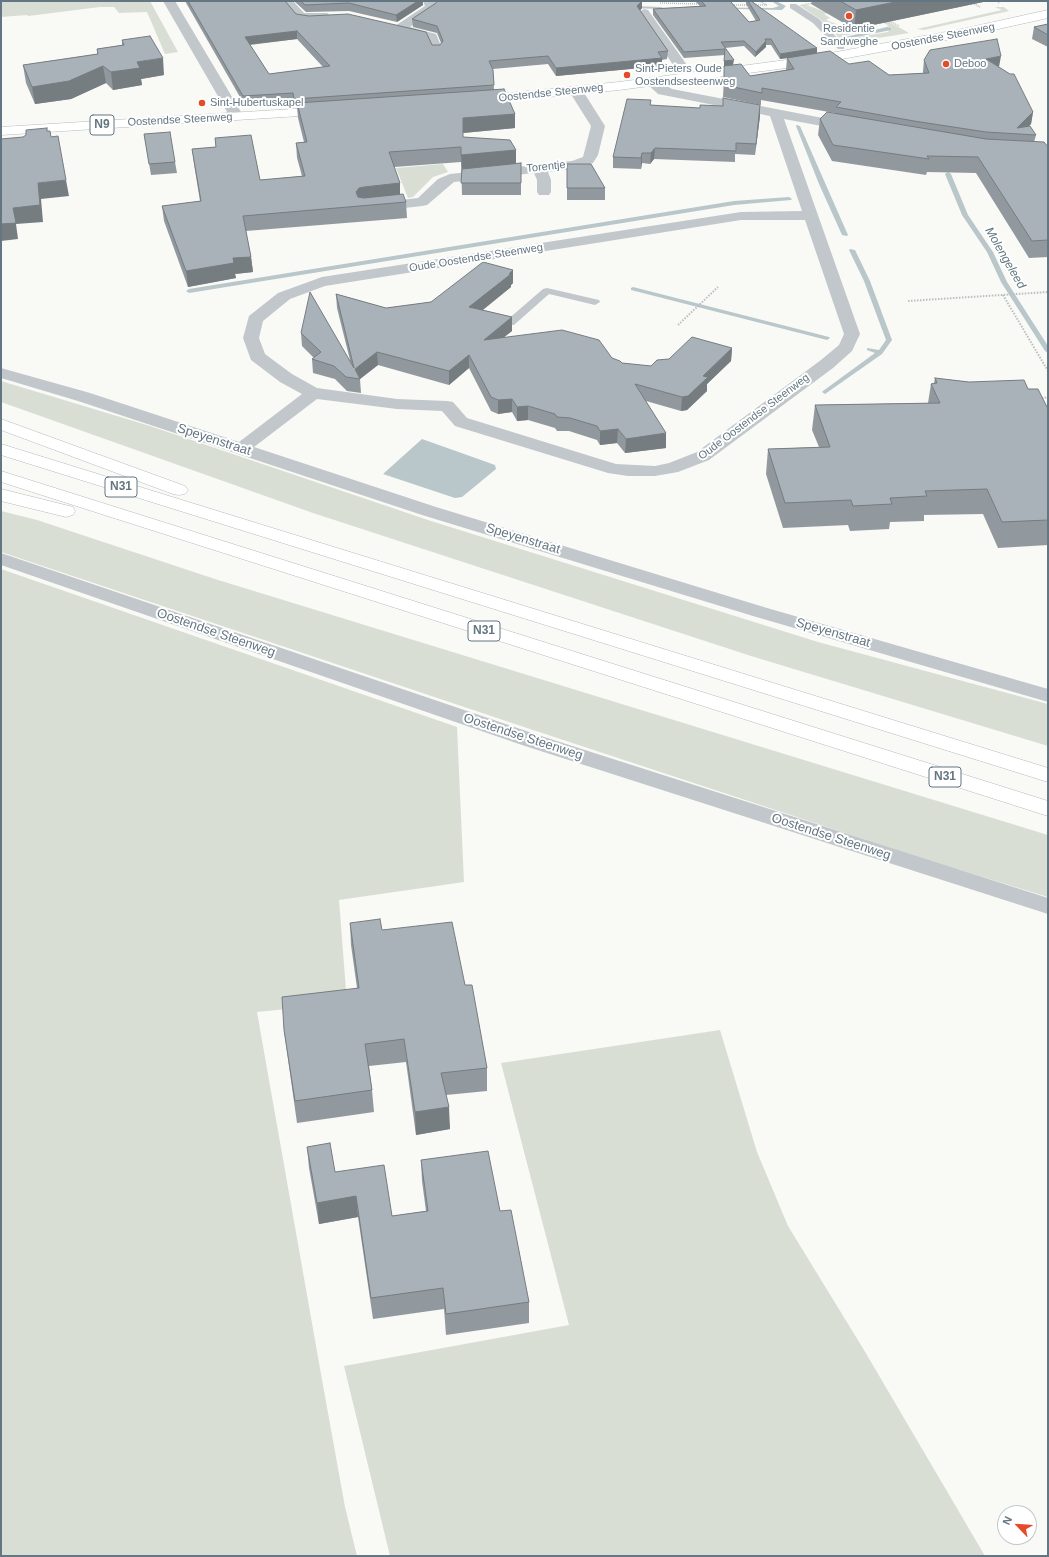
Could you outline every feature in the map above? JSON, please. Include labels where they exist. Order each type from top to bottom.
[{"type":"main road","name":"Oostendse Steenweg","points":[[463,102],[689,78],[886,48],[1048,14]]},
{"type":"main road","name":"Oostendse Steenweg","points":[[1,130],[339,110]]},
{"type":"main road","points":[[1,424],[178,490],[241,524]]},
{"type":"main road","name":"N31","points":[[1,449],[1048,775]]},
{"type":"main road","name":"N31","points":[[1,476],[1048,809]]},
{"type":"main road","points":[[1,495],[75,513],[126,517]]},
{"type":"street","points":[[169,1],[237,117]]},
{"type":"street","points":[[286,1],[301,17],[342,16]]},
{"type":"street","points":[[399,28],[431,7],[429,1]]},
{"type":"street","points":[[644,13],[689,78]]},
{"type":"street","points":[[384,25],[432,37],[436,48]]},
{"type":"street","points":[[652,82],[663,91],[670,93],[859,128]]},
{"type":"street","name":"Torentje","points":[[365,208],[422,202],[443,182],[450,178],[582,163],[591,155],[598,126],[576,91]]},
{"type":"street","name":"Oude Oostendse Steenweg","points":[[775,112],[812,215],[852,334],[846,347],[827,364],[693,461],[655,471],[640,472],[614,469],[461,422],[447,406],[397,404],[313,393],[286,378],[257,356],[251,338],[255,319],[284,296],[322,282],[741,216],[812,215]]},
{"type":"street","points":[[539,168],[544,180],[544,192]]},
{"type":"street","name":"Speyenstraat","points":[[1,373],[84,397],[437,513],[760,612],[1048,696]]},
{"type":"street","points":[[241,449],[313,393]]},
{"type":"street","name":"Oostendse Steenweg","points":[[1,559],[530,740],[1048,906]]},
{"type":"lane","points":[[793,6],[816,21],[841,47]]},
{"type":"lane","points":[[510,323],[547,291],[595,302]]},
{"type":"path","points":[[693,1],[696,4]]},
{"type":"path","points":[[742,1],[746,5]]},
{"type":"path","points":[[727,4],[767,5],[759,1]]},
{"type":"path","points":[[656,3],[702,4]]},
{"type":"path","points":[[974,4],[980,7]]},
{"type":"path","points":[[887,20],[900,27]]},
{"type":"path","points":[[678,325],[718,287]]},
{"type":"path","points":[[908,301],[1048,292]]},
{"type":"path","points":[[1003,295],[1048,372]]},
{"type":"path","points":[[1037,402],[1040,397],[1048,397]]},
{"type":"shaded area","points":[[1,1],[150,1],[178,52],[165,54],[147,12],[119,13],[114,7],[100,7],[28,16],[1,17]]},
{"type":"shaded area","points":[[771,1],[776,1],[786,6],[782,10],[650,7],[773,8],[779,6]]},
{"type":"shaded area","points":[[828,1],[807,5],[828,13],[824,14],[830,18],[826,20],[846,28],[843,29],[852,34],[841,37],[845,39],[888,32],[890,28],[886,27],[889,26],[872,16],[877,15],[909,33],[842,44],[841,43],[843,42],[821,20],[799,5]]},
{"type":"shaded area","points":[[995,7],[1004,7],[1009,11],[924,30],[917,29],[1002,10]]},
{"type":"shaded area","points":[[887,27],[891,28],[891,30],[851,38],[841,38]]},
{"type":"shaded area","points":[[443,164],[448,172],[433,177],[413,197],[408,198],[396,168]]},
{"type":"shaded area","points":[[1,381],[150,426],[431,521],[818,642],[1048,704],[1048,746],[751,656],[313,513],[1,402]]},
{"type":"shaded area","points":[[422,439],[495,465],[496,469],[462,497],[455,498],[383,474]]},
{"type":"shaded area","points":[[1,511],[37,520],[215,579],[1048,835],[1048,897],[924,859],[1,552]]},
{"type":"shaded area","points":[[1,569],[457,727],[464,882],[339,900],[347,1003],[257,1012],[345,1507],[357,1556],[1,1556]]},
{"type":"shaded area","points":[[720,1030],[757,1152],[788,1226],[864,1350],[985,1556],[390,1556],[344,1366],[569,1325],[501,1063]]},
{"type":"building","points":[[188,1],[285,1],[296,14],[309,16],[348,14],[426,32],[432,45],[440,45],[443,41],[437,26],[412,19],[437,1],[642,1],[637,6],[668,51],[658,52],[662,58],[556,68],[548,56],[489,61],[493,70],[494,85],[294,99],[293,93],[243,96]],"holes":[[[297,31],[330,66],[269,74],[245,37]]]},
{"type":"building","points":[[301,1],[418,1],[396,15],[349,3],[305,5]]},
{"type":"building","points":[[701,1],[730,1],[749,22],[760,20],[748,1],[751,1],[817,48],[780,54],[771,39],[765,39],[766,41],[756,52],[744,41],[721,42],[734,60],[724,61],[725,49],[684,52],[653,9],[706,6]]},
{"type":"building","points":[[840,1],[900,1],[856,10]]},
{"type":"building","points":[[1048,24],[1048,35],[1034,27]]},
{"type":"building","points":[[150,36],[163,58],[137,62],[140,68],[111,72],[103,66],[69,81],[32,87],[23,65],[98,54],[97,49],[124,45],[122,40]]},
{"type":"building","points":[[997,39],[1001,56],[986,59],[1010,74],[1014,74],[1033,112],[1017,128],[1030,126],[1036,135],[986,132],[914,121],[836,107],[841,102],[762,88],[762,93],[724,85],[724,66],[741,64],[750,76],[794,69],[787,58],[830,51],[849,64],[869,61],[889,75],[929,73],[924,60],[930,50]]},
{"type":"building","points":[[504,89],[515,114],[463,118],[463,137],[510,140],[516,150],[461,155],[461,147],[389,152],[400,183],[359,188],[356,192],[358,197],[364,198],[403,194],[406,202],[243,216],[251,257],[233,258],[234,263],[186,271],[162,206],[201,201],[192,149],[216,147],[215,138],[251,135],[260,180],[305,176],[296,143],[307,142],[297,103]]},
{"type":"building","points":[[723,98],[760,105],[756,144],[736,143],[736,151],[655,148],[651,153],[642,153],[641,158],[613,157],[627,99],[651,100],[650,105],[700,108],[700,105],[723,106]]},
{"type":"building","points":[[827,112],[986,139],[1044,142],[1048,147],[1048,240],[1032,241],[978,157],[927,156],[929,159],[833,145],[820,119]]},
{"type":"building","points":[[47,128],[47,131],[50,131],[51,137],[58,136],[66,180],[38,183],[40,205],[13,208],[16,223],[1,224],[1,139],[23,137],[26,135],[26,130]]},
{"type":"building","points":[[170,132],[175,162],[149,164],[144,134]]},
{"type":"building","points":[[521,163],[521,183],[461,183],[462,169]]},
{"type":"building","points":[[567,164],[591,164],[605,188],[567,188]]},
{"type":"building","points":[[483,262],[513,270],[509,274],[511,274],[469,307],[512,317],[484,340],[562,330],[599,340],[612,358],[622,363],[651,366],[657,360],[669,359],[692,337],[732,348],[703,376],[708,377],[688,396],[682,397],[635,384],[666,433],[626,439],[618,429],[600,431],[597,426],[570,418],[557,417],[555,414],[528,406],[517,407],[512,399],[498,400],[491,397],[469,355],[449,371],[377,352],[355,369],[360,379],[346,377],[334,366],[312,359],[321,352],[301,333],[310,292],[354,368],[336,294],[386,308],[431,302]]},
{"type":"building","points":[[935,378],[969,382],[1024,380],[1028,389],[1038,389],[1048,407],[1048,520],[1002,522],[987,489],[925,491],[927,496],[890,498],[892,504],[853,506],[851,500],[785,503],[768,449],[830,447],[815,405],[940,403],[931,384],[937,383]]},
{"type":"building","points":[[380,919],[382,930],[452,922],[465,985],[472,985],[487,1068],[441,1073],[449,1107],[415,1112],[404,1039],[365,1044],[372,1090],[295,1101],[284,1030],[282,997],[359,988],[350,923]]},
{"type":"building","points":[[330,1143],[335,1172],[384,1165],[392,1216],[428,1211],[421,1160],[488,1151],[500,1211],[511,1210],[529,1302],[446,1314],[443,1288],[371,1298],[356,1196],[317,1203],[307,1147]]},
{"type":"waterway","name":"Molengeleed","points":[[632,7],[661,8]]},
{"type":"waterway","points":[[798,126],[845,235]]},
{"type":"waterway","name":"Molengeleed","points":[[948,174],[965,215],[990,252],[1004,282],[1048,351]]},
{"type":"waterway","points":[[189,291],[734,203],[789,199]]},
{"type":"waterway","points":[[852,250],[867,281],[889,340],[880,353]]},
{"type":"waterway","points":[[633,289],[827,338]]},
{"type":"waterway","points":[[869,349],[880,353]]},
{"type":"waterway","points":[[825,392],[880,353]]},
{"type":"place","name":"Residentie Sandweghe","points":[[849,16]]},
{"type":"place","name":"Deboo","points":[[946,64]]},
{"type":"place","name":"Sint-Pieters Oude Oostendsesteenweg","points":[[627,75]]},
{"type":"place","name":"Sint-Hubertuskapel","points":[[202,103]]}]
